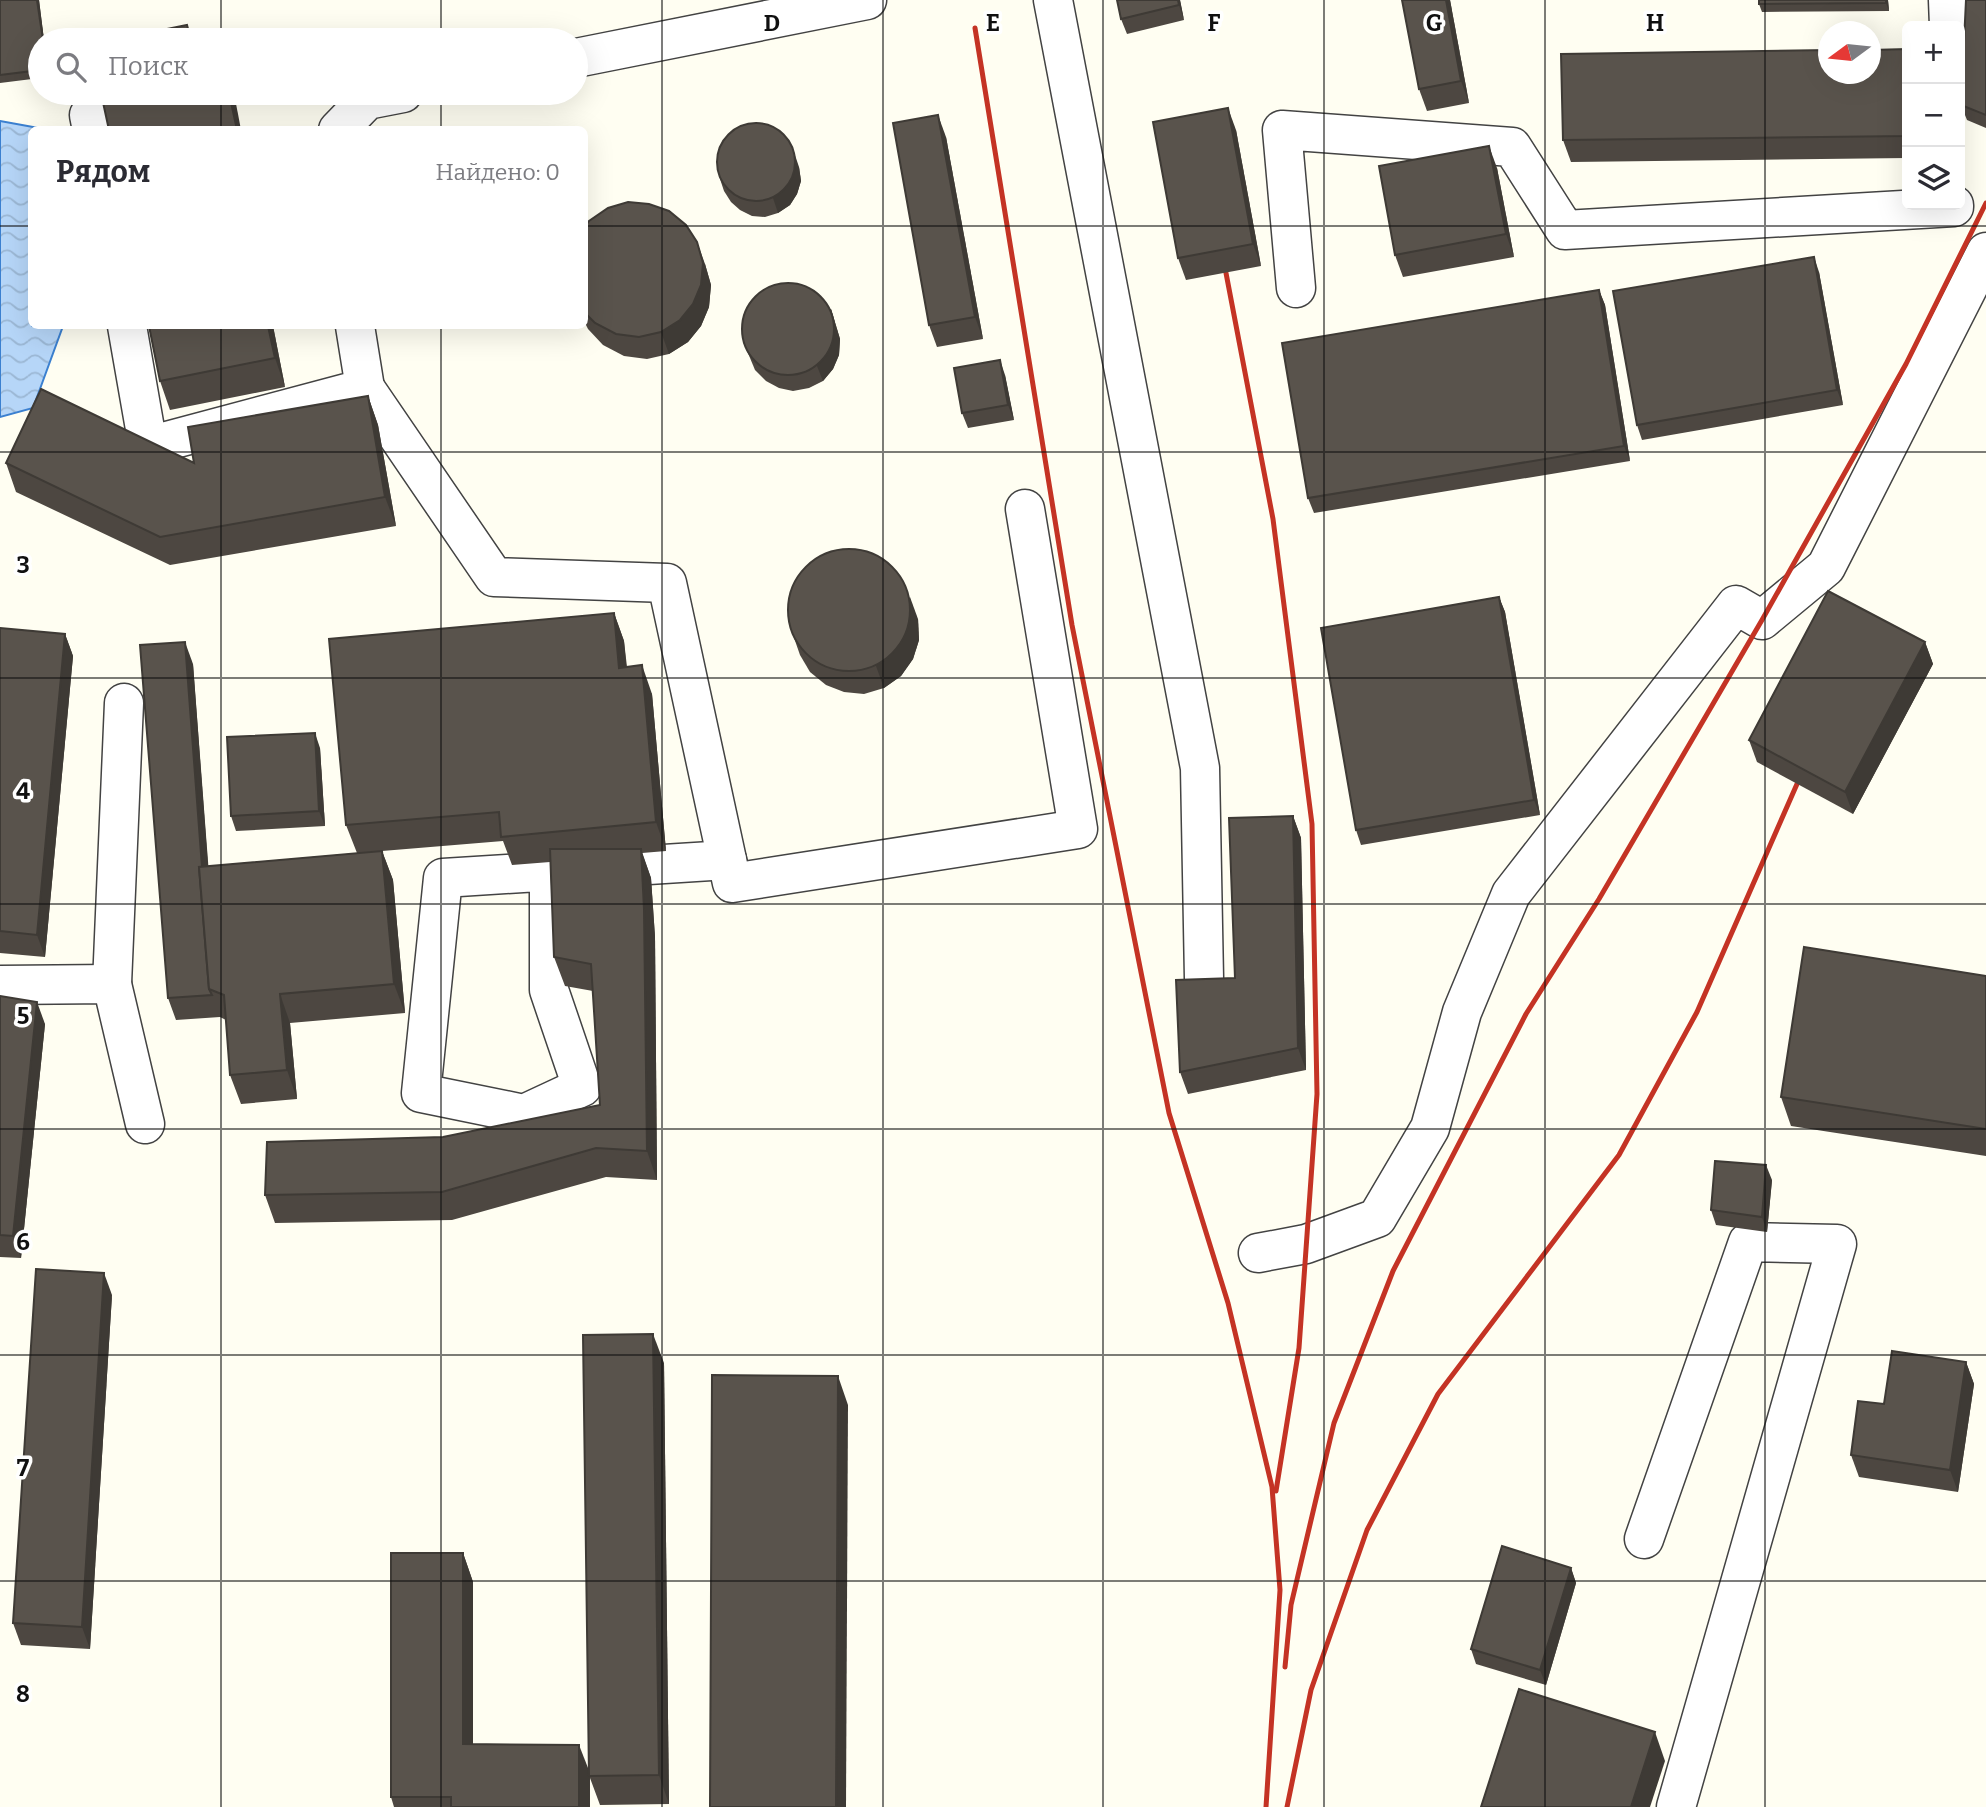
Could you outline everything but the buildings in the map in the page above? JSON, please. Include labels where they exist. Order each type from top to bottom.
[{"type":"lane","points":[[588,56],[867,0]]},
{"type":"lane","points":[[1053,0],[1200,768],[1203,979]]},
{"type":"lane","points":[[1948,0],[1949,21]]},
{"type":"lane","points":[[342,126],[362,105]]},
{"type":"lane","points":[[1296,288],[1282,130],[1512,147],[1565,230],[1903,210]]},
{"type":"lane","points":[[1258,1253],[1306,1244],[1377,1218],[1430,1128],[1462,1012],[1511,894],[1736,606],[1762,620],[1826,567],[1986,252]]},
{"type":"lane","points":[[128,329],[148,446],[365,388]]},
{"type":"lane","points":[[355,329],[365,388],[494,577],[667,583],[732,883],[1078,829],[1025,509]]},
{"type":"lane","points":[[124,703],[112,984],[145,1124]]},
{"type":"lane","points":[[549,872],[549,990],[582,1087],[524,1114],[421,1093],[443,878],[727,860]]},
{"type":"lane","points":[[0,985],[112,984]]},
{"type":"lane","points":[[1644,1539],[1748,1242],[1837,1244],[1676,1807]]},
{"type":"water","points":[[0,121],[28,126],[28,329],[62,329],[33,408],[0,417]]},
{"type":"railway","points":[[975,28],[1072,625],[1169,1113],[1228,1303],[1272,1487],[1280,1590],[1266,1807]]},
{"type":"railway","points":[[1285,1667],[1291,1605],[1334,1423],[1393,1271],[1526,1014],[1599,899],[1762,620],[1906,364],[1986,203]]},
{"type":"railway","points":[[1226,273],[1273,519],[1312,824],[1317,1094],[1299,1348],[1276,1491]]},
{"type":"railway","points":[[1287,1807],[1311,1690],[1367,1530],[1438,1394],[1619,1155],[1697,1012],[1797,784]]}]
